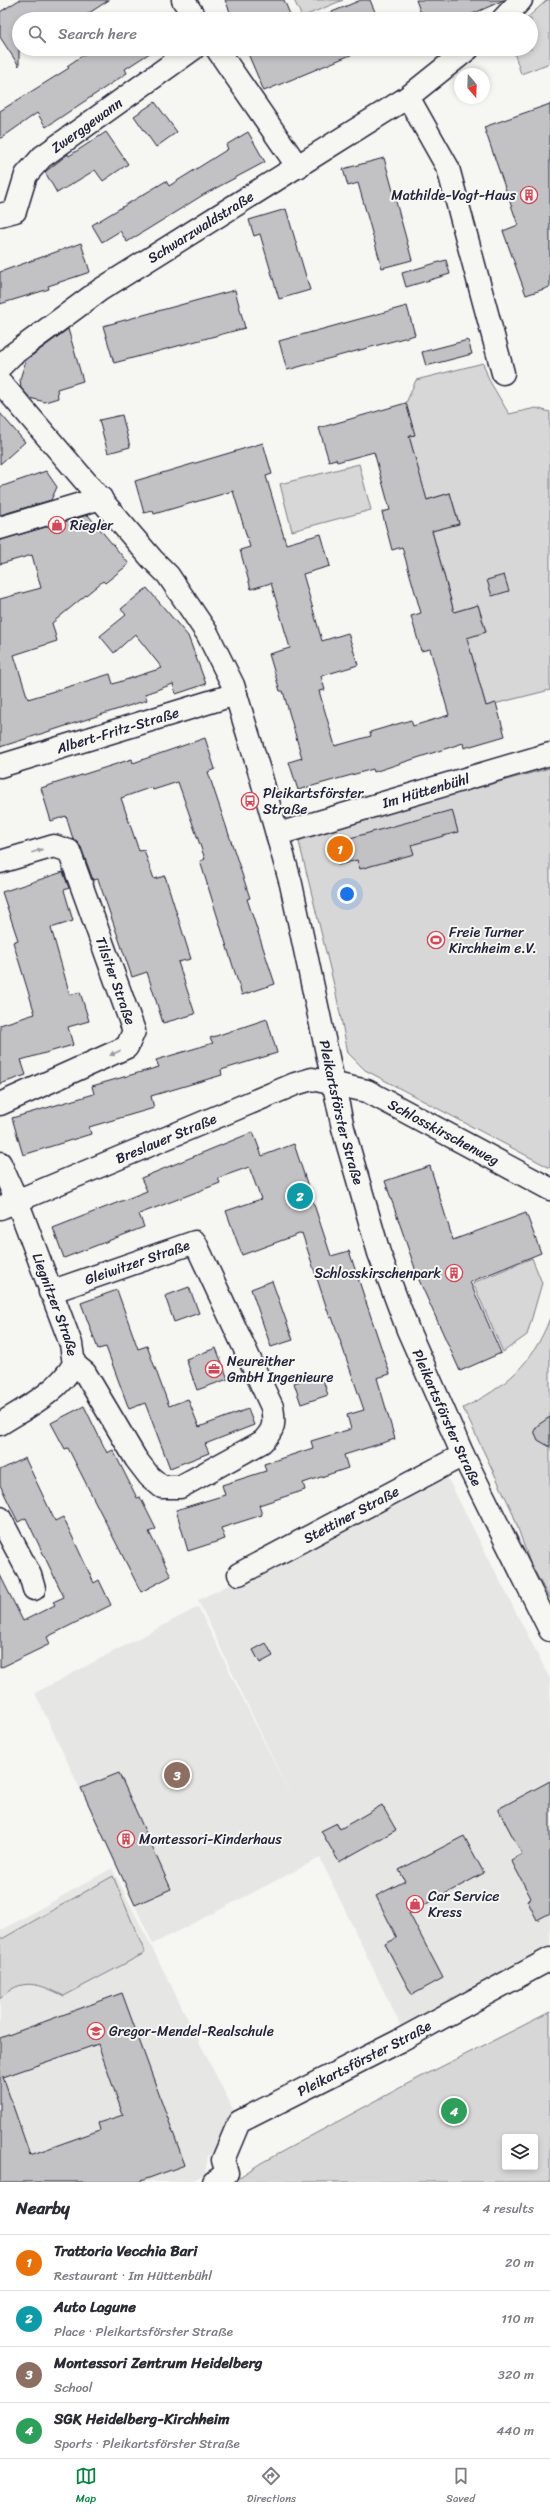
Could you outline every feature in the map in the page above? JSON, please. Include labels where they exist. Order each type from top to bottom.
[{"type":"street","points":[[183,0],[191,12]]},
{"type":"street","points":[[510,12],[521,0]]},
{"type":"street","name":"Zwerggewann","points":[[0,215],[15,211],[26,175],[42,157],[183,56]]},
{"type":"street","points":[[222,56],[298,167]]},
{"type":"street","name":"Schwarzwaldstraße","points":[[0,367],[12,355],[96,293],[408,97],[459,56]]},
{"type":"street","points":[[408,97],[448,168],[503,372]]},
{"type":"street","name":"Pleikartsförster Straße","points":[[0,382],[152,559],[168,575],[207,633],[236,694],[278,834],[343,1128],[379,1253],[408,1330],[464,1455],[550,1630]]},
{"type":"street","points":[[0,528],[101,498]]},
{"type":"street","name":"Albert-Fritz-Straße","points":[[0,766],[236,694]]},
{"type":"street","name":"Im Hüttenbühl","points":[[278,834],[550,754]]},
{"type":"street","name":"Tilsiter Straße","points":[[0,862],[54,846],[69,851],[134,1031],[127,1047],[0,1104]]},
{"type":"street","name":"Breslauer Straße","points":[[9,1204],[295,1084],[312,1079],[334,1082]]},
{"type":"street","name":"Schlosskirschenweg","points":[[334,1082],[367,1091],[550,1189]]},
{"type":"street","name":"Liegnitzer Straße","points":[[0,1163],[9,1204],[50,1292],[71,1344],[74,1364],[66,1378],[50,1391],[0,1424]]},
{"type":"street","name":"Gleiwitzer Straße","points":[[50,1292],[195,1242],[272,1407],[275,1425],[271,1433],[262,1442],[180,1487],[162,1487],[149,1476],[136,1460],[84,1373],[74,1364]]},
{"type":"street","name":"Stettiner Straße","points":[[240,1574],[464,1455]]},
{"type":"street","points":[[0,1518],[30,1575],[34,1589]]},
{"type":"street","name":"Pleikartsförster Straße","points":[[214,2182],[227,2173],[223,2160],[239,2122],[393,2044],[550,1959]]},
{"type":"shaded area","points":[[294,0],[343,0],[314,12],[300,12]]},
{"type":"shaded area","points":[[547,0],[550,0],[550,63],[521,74],[515,56],[538,56],[538,12],[534,12]]},
{"type":"shaded area","points":[[483,363],[489,380],[509,414],[536,408],[550,412],[550,690],[486,706],[469,647],[461,639],[486,632],[478,605],[454,612],[432,531],[459,523],[450,493],[426,500],[409,436],[414,435],[406,403],[416,380]]},
{"type":"shaded area","points":[[359,464],[371,510],[292,531],[280,484]]},
{"type":"shaded area","name":"Freie Turner Kirchheim e.V.","points":[[550,768],[550,1168],[365,1070],[348,1053],[335,989],[299,842],[306,835]]},
{"type":"shaded area","points":[[532,1258],[542,1283],[527,1335],[503,1352],[473,1283]]},
{"type":"shaded area","points":[[550,1318],[550,1599],[530,1563],[512,1511],[463,1408],[492,1391],[516,1372],[535,1348]]},
{"type":"shaded area","points":[[447,1477],[550,1679],[550,1950],[402,2029],[320,1858],[153,1944],[35,1693],[198,1607],[293,1801],[198,1600]]},
{"type":"shaded area","name":"Gregor-Mendel-Realschule","points":[[112,1868],[235,2113],[221,2149],[208,2155],[205,2174],[190,2182],[0,2182],[0,1931]]},
{"type":"shaded area","points":[[113,1876],[145,1953],[64,1996],[47,1988],[31,1984],[15,1987],[0,1999],[0,1940]]},
{"type":"shaded area","points":[[550,2012],[550,2182],[232,2182],[261,2163],[407,2084]]},
{"type":"building","points":[[19,0],[109,0],[91,12],[12,12],[12,55],[0,37],[0,12]]},
{"type":"building","points":[[225,0],[284,0],[289,12],[230,12]]},
{"type":"building","points":[[361,0],[370,0],[375,12],[332,12]]},
{"type":"building","points":[[416,0],[504,0],[477,12],[420,12]]},
{"type":"building","points":[[12,56],[19,56],[19,66]]},
{"type":"building","points":[[82,56],[145,56],[125,69],[127,73],[46,127],[37,113],[0,139],[0,111],[69,68],[67,66]]},
{"type":"building","points":[[249,56],[348,56],[264,91]]},
{"type":"building","points":[[155,102],[177,132],[156,147],[134,116]]},
{"type":"building","name":"Mathilde-Vogt-Haus","points":[[550,104],[550,287],[526,295],[503,231],[518,225],[484,127]]},
{"type":"building","points":[[106,132],[128,164],[103,181],[95,170],[57,193],[45,172],[68,154],[69,156]]},
{"type":"building","points":[[248,132],[265,162],[203,195],[127,242],[120,231],[102,242],[92,225],[166,181],[169,186],[228,149],[226,145]]},
{"type":"building","points":[[384,158],[412,260],[382,268],[358,183],[348,186],[343,169]]},
{"type":"building","points":[[286,209],[310,290],[279,299],[260,234],[254,236],[249,220]]},
{"type":"building","points":[[81,243],[90,272],[48,286],[49,289],[0,304],[0,272]]},
{"type":"building","points":[[446,260],[450,274],[406,287],[402,273]]},
{"type":"building","points":[[235,290],[245,328],[114,363],[103,326]]},
{"type":"building","points":[[407,306],[415,335],[287,370],[279,341]]},
{"type":"building","points":[[68,329],[83,381],[57,389],[58,398],[45,402],[30,398],[21,388],[20,379],[26,360]]},
{"type":"building","points":[[468,340],[472,354],[426,366],[422,352]]},
{"type":"building","points":[[406,403],[415,435],[409,436],[427,500],[450,493],[459,524],[432,531],[454,612],[478,605],[486,632],[467,638],[486,706],[496,703],[505,736],[464,748],[463,743],[374,772],[373,769],[298,790],[289,762],[302,758],[283,691],[280,691],[269,654],[290,648],[271,583],[251,589],[240,550],[250,547],[233,491],[154,514],[153,511],[144,513],[135,481],[263,443],[272,474],[266,476],[286,544],[321,534],[330,566],[303,574],[322,641],[348,633],[358,665],[321,676],[325,690],[319,691],[335,746],[371,736],[370,732],[411,720],[413,726],[449,715],[430,649],[421,651],[411,616],[421,613],[402,547],[392,550],[382,512],[390,510],[374,452],[337,462],[336,459],[329,461],[319,428]]},
{"type":"building","points":[[0,413],[25,442],[0,464]]},
{"type":"building","points":[[122,415],[130,447],[108,453],[99,420]]},
{"type":"building","points":[[46,471],[57,487],[51,500],[0,515],[0,487]]},
{"type":"building","points":[[88,515],[129,564],[105,583],[103,581],[52,623],[57,641],[14,655],[28,699],[110,674],[113,684],[162,668],[135,634],[114,653],[100,636],[126,615],[121,609],[147,588],[188,636],[206,684],[176,694],[173,684],[145,694],[147,700],[0,747],[0,599],[41,588],[32,555],[0,564],[0,540]]},
{"type":"building","points":[[504,575],[509,591],[492,596],[487,580]]},
{"type":"building","points":[[205,738],[215,769],[208,772],[250,898],[247,899],[275,984],[242,995],[200,861],[205,859],[178,782],[153,790],[152,787],[121,798],[139,851],[144,850],[154,879],[165,876],[191,959],[178,962],[195,1014],[163,1023],[147,972],[132,977],[98,879],[93,880],[81,847],[73,839],[66,816],[51,821],[41,788],[132,759],[133,763]]},
{"type":"building","points":[[452,810],[458,832],[411,845],[414,854],[360,869],[357,860],[338,865],[332,843]]},
{"type":"building","points":[[63,872],[69,888],[64,890],[73,921],[51,928],[70,995],[80,992],[89,1021],[68,1027],[73,1045],[21,1060],[26,1075],[0,1084],[0,1025],[35,1014],[13,942],[18,940],[2,892]]},
{"type":"building","points":[[267,1019],[277,1053],[221,1070],[222,1075],[151,1096],[154,1108],[89,1127],[91,1134],[23,1155],[12,1118],[94,1094],[92,1086],[159,1067],[156,1060],[213,1043],[210,1038]]},
{"type":"building","points":[[253,1132],[262,1156],[294,1144],[331,1256],[349,1251],[390,1374],[377,1378],[395,1439],[344,1455],[348,1468],[303,1483],[305,1490],[259,1505],[262,1515],[221,1528],[225,1539],[188,1551],[176,1510],[225,1495],[222,1485],[266,1471],[264,1464],[313,1448],[311,1441],[351,1429],[347,1415],[364,1410],[332,1317],[330,1318],[302,1233],[242,1255],[226,1211],[261,1199],[249,1167],[218,1178],[220,1183],[139,1214],[144,1227],[64,1258],[53,1228],[147,1191],[141,1178]]},
{"type":"building","name":"Schlosskirschenpark","points":[[430,1166],[453,1240],[526,1213],[541,1253],[470,1282],[501,1353],[460,1371],[419,1280],[385,1181]]},
{"type":"building","points":[[272,1281],[293,1340],[271,1347],[251,1289]]},
{"type":"building","points":[[189,1287],[199,1313],[174,1322],[165,1296]]},
{"type":"building","points":[[117,1290],[138,1349],[147,1346],[169,1406],[188,1399],[199,1427],[248,1409],[254,1425],[205,1444],[209,1453],[170,1468],[145,1403],[129,1409],[106,1347],[98,1349],[81,1303]]},
{"type":"building","points":[[216,1348],[228,1379],[197,1390],[186,1359]]},
{"type":"building","points":[[321,1374],[328,1395],[301,1404],[294,1383]]},
{"type":"building","points":[[84,1406],[107,1453],[113,1450],[137,1498],[140,1497],[156,1529],[149,1532],[171,1576],[141,1592],[68,1448],[65,1449],[51,1423]]},
{"type":"building","points":[[550,1417],[550,1447],[538,1440],[534,1431],[538,1425]]},
{"type":"building","points":[[25,1458],[55,1521],[63,1517],[94,1583],[99,1580],[111,1605],[47,1637],[50,1644],[0,1668],[0,1575],[23,1621],[55,1605],[53,1602],[64,1597],[26,1518],[18,1522],[0,1485],[0,1470]]},
{"type":"building","points":[[266,1643],[273,1656],[260,1663],[253,1650]]},
{"type":"building","name":"Montessori-Kinderhaus","points":[[119,1773],[171,1889],[135,1905],[81,1788]]},
{"type":"building","points":[[550,1781],[550,1913],[537,1920],[527,1900],[531,1898],[511,1860],[522,1854],[498,1809]]},
{"type":"building","points":[[382,1805],[396,1830],[339,1862],[321,1831],[337,1823],[340,1829]]},
{"type":"building","points":[[464,1836],[484,1873],[409,1913],[443,1978],[412,1995],[385,1944],[397,1938],[376,1896],[405,1881],[399,1870]]},
{"type":"building","points":[[122,1993],[185,2165],[138,2182],[0,2182],[0,2038]],"holes":[[[98,2044],[123,2115],[98,2123],[100,2130],[30,2155],[3,2077]]]},
{"type":"place","name":"Mathilde-Vogt-Haus","points":[[529,195]]},
{"type":"place","name":"Riegler","points":[[57,525]]},
{"type":"place","name":"Pleikartsförster Straße","points":[[250,801]]},
{"type":"place","name":"Trattoria Vecchia Bari","points":[[340,849]]},
{"type":"place","name":"Freie Turner Kirchheim e.V.","points":[[436,940]]},
{"type":"place","name":"Auto Lagune","points":[[300,1196]]},
{"type":"place","name":"Schlosskirschenpark","points":[[454,1273]]},
{"type":"place","name":"Neureither GmbH Ingenieure","points":[[214,1369]]},
{"type":"place","name":"Montessori Zentrum Heidelberg","points":[[177,1775]]},
{"type":"place","name":"Montessori-Kinderhaus","points":[[126,1839]]},
{"type":"place","name":"Car Service Kress","points":[[415,1904]]},
{"type":"place","name":"Gregor-Mendel-Realschule","points":[[96,2031]]},
{"type":"place","name":"SGK Heidelberg-Kirchheim","points":[[454,2111]]}]
